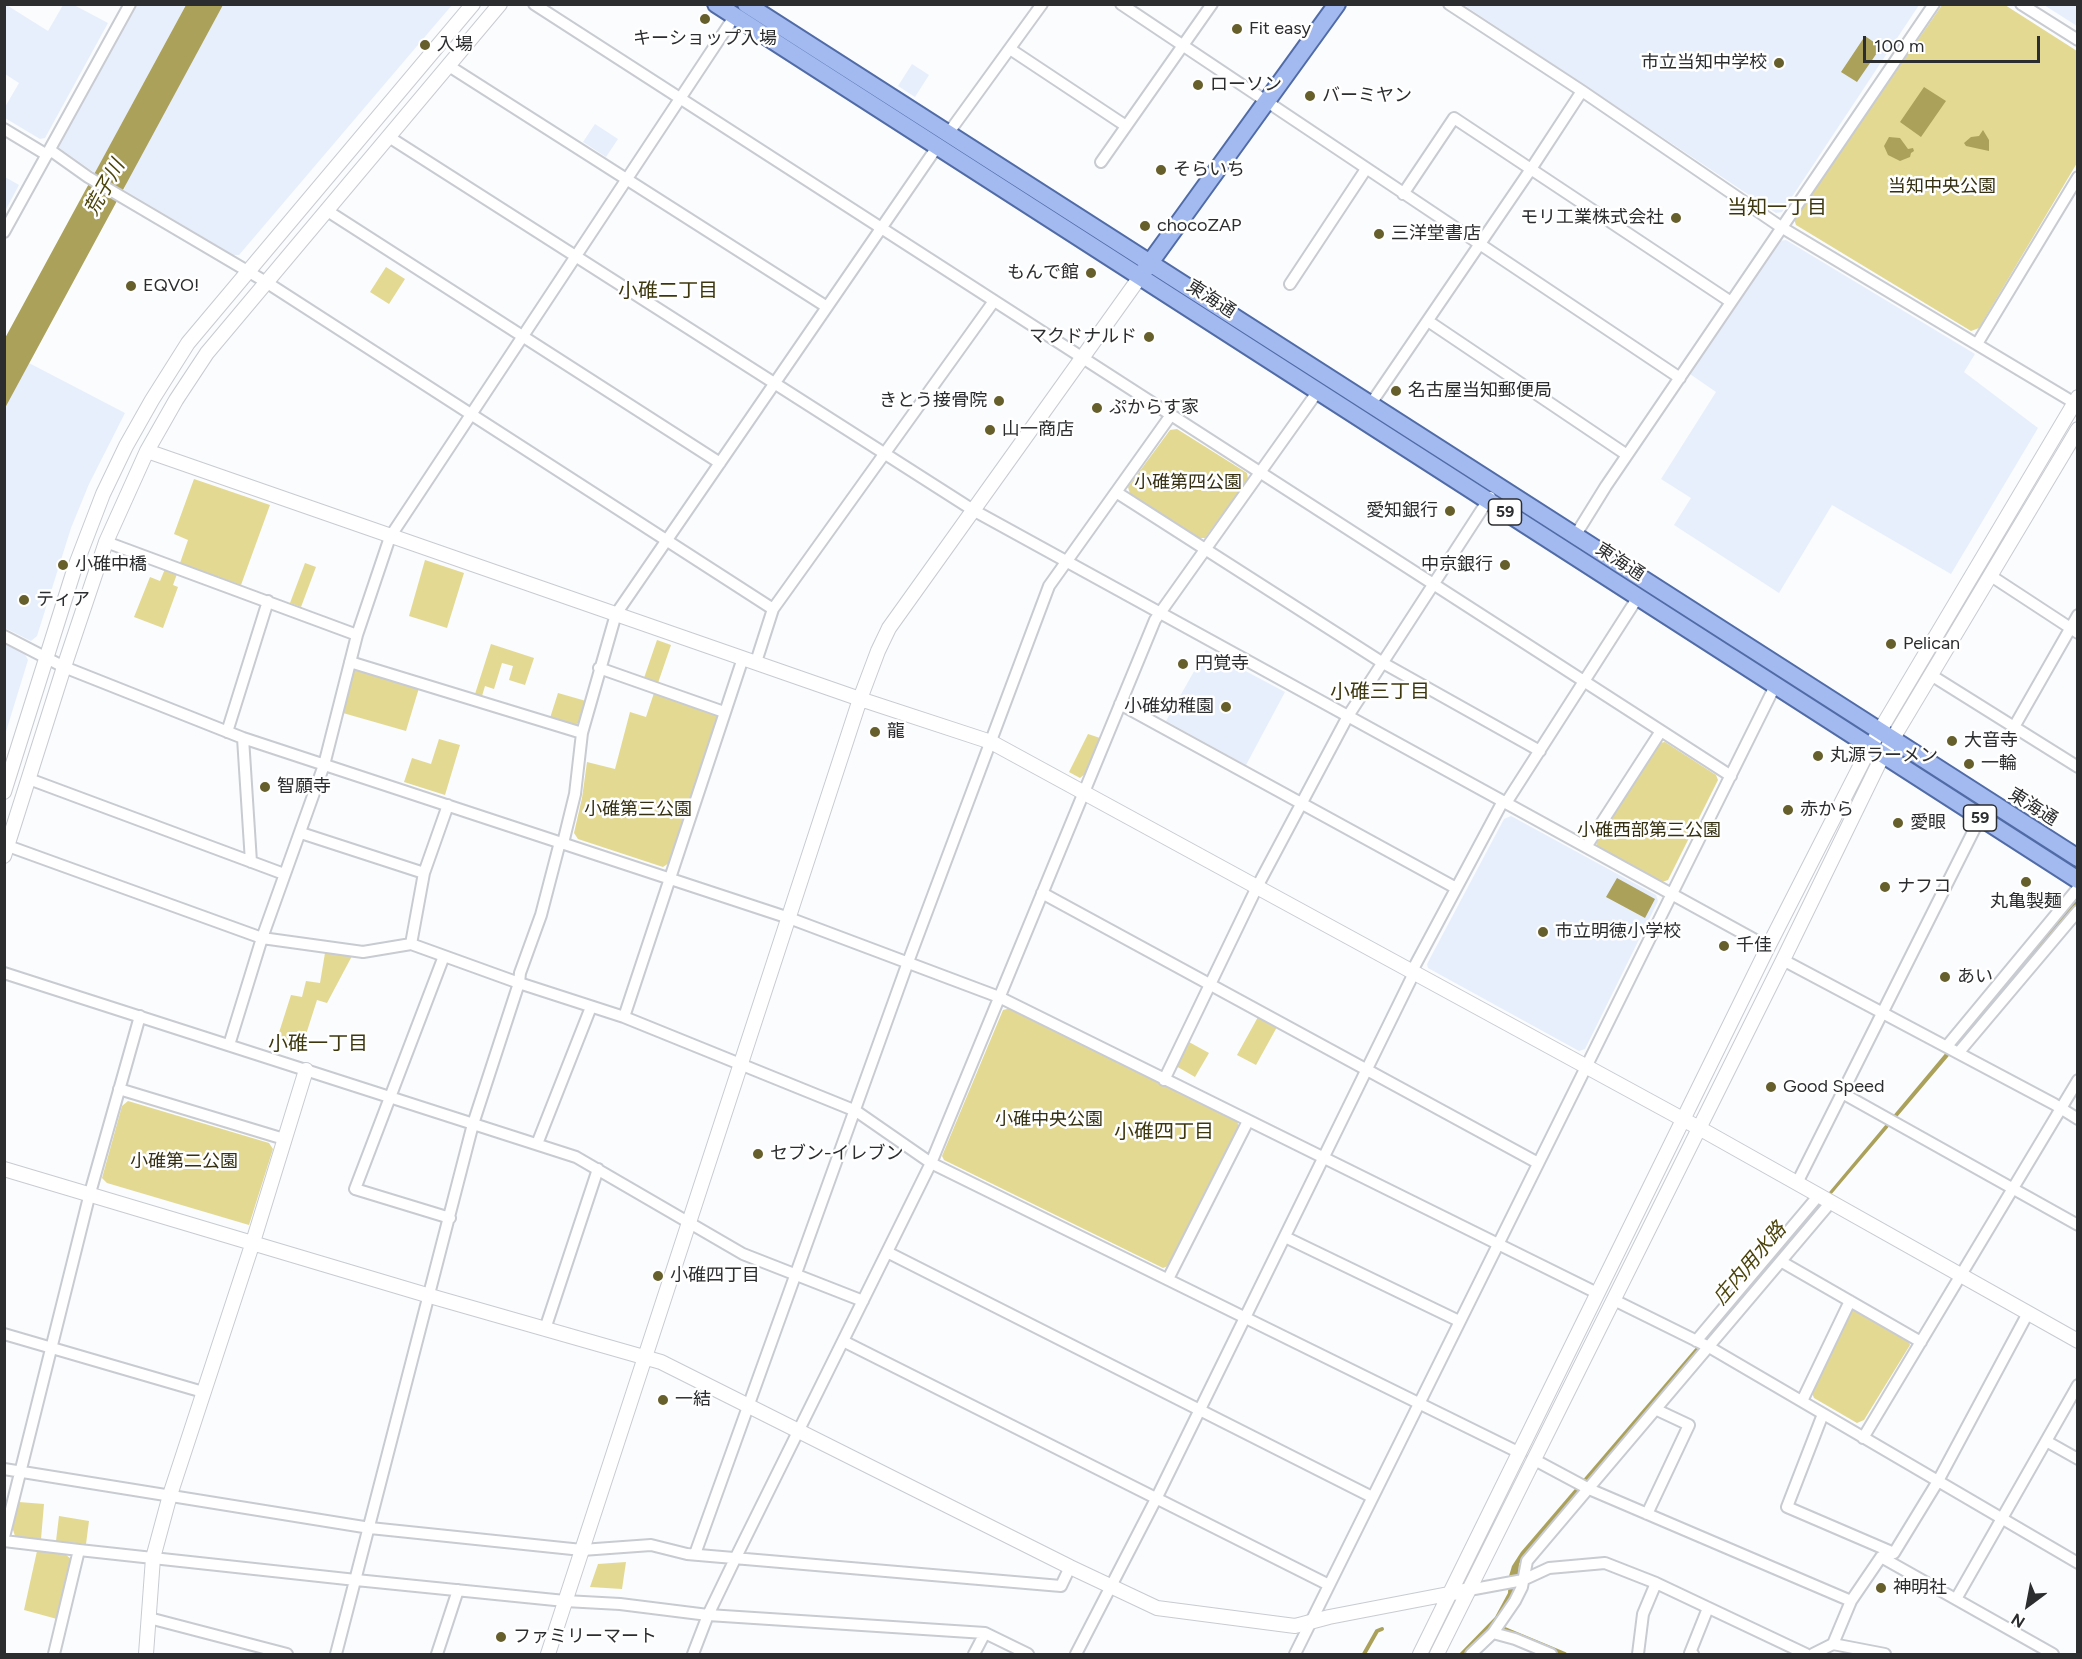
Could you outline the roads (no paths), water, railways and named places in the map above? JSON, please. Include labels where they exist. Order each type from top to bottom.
[{"type":"main road","points":[[716,4],[942,141],[1145,270],[1268,103],[1337,4]]},
{"type":"main road","points":[[746,4],[942,141]]},
{"type":"main road","name":"東海通","points":[[1145,270],[1318,391],[1492,494],[1575,536],[2078,858]]},
{"type":"main road","name":"東海通","points":[[1145,270],[1370,405],[1638,597],[2078,880]]},
{"type":"street","points":[[4,232],[130,4]]},
{"type":"street","points":[[4,792],[75,567],[103,494],[126,446],[188,343],[473,4]]},
{"type":"street","points":[[500,4],[207,353],[176,400],[147,451],[106,542],[6,851],[262,938],[363,952],[411,944],[519,983],[624,1017],[741,1063],[856,1111],[931,1163],[1520,1453]]},
{"type":"street","points":[[534,4],[1731,776]]},
{"type":"street","points":[[336,1654],[473,1124],[562,843],[575,794],[582,733],[616,614],[881,228],[1042,4]]},
{"type":"street","points":[[1121,4],[1680,378]]},
{"type":"street","points":[[1101,162],[1212,4]]},
{"type":"street","points":[[1420,1654],[1768,947],[1876,751],[2076,401],[1782,227],[1449,4]]},
{"type":"street","points":[[1575,536],[1627,455],[1934,4]]},
{"type":"street","points":[[2021,4],[2078,40]]},
{"type":"street","points":[[229,1045],[262,938],[324,765],[357,635],[390,537],[734,17]]},
{"type":"street","points":[[1010,49],[1126,126]]},
{"type":"street","points":[[449,66],[827,307]]},
{"type":"street","points":[[1370,405],[1582,91]]},
{"type":"street","points":[[1403,194],[1454,118],[1731,302]]},
{"type":"street","points":[[4,129],[48,152],[247,273],[266,282],[773,609]]},
{"type":"street","points":[[389,137],[973,510],[1768,947]]},
{"type":"street","points":[[1290,284],[1366,169]]},
{"type":"street","points":[[1977,344],[2078,177]]},
{"type":"street","points":[[326,210],[720,463]]},
{"type":"street","points":[[548,1654],[860,699],[878,651],[889,628],[1145,270]]},
{"type":"street","points":[[624,1017],[724,712],[773,609],[994,301]]},
{"type":"street","points":[[1428,321],[1627,455]]},
{"type":"street","points":[[696,1653],[708,1615],[931,1163],[1155,620],[1318,391]]},
{"type":"street","points":[[695,1554],[908,962],[1049,586],[1171,416]]},
{"type":"street","points":[[1885,736],[1930,675],[2078,429]]},
{"type":"street","points":[[147,451],[390,537],[991,742],[1699,1128],[2078,1341]]},
{"type":"street","points":[[1116,492],[1383,663],[1540,751]]},
{"type":"street","points":[[1164,1080],[1257,887],[1348,716],[1492,494]]},
{"type":"street","points":[[106,542],[357,635]]},
{"type":"street","points":[[1991,576],[2074,630]]},
{"type":"street","points":[[1076,1654],[1200,1411],[1456,888],[1505,802],[1638,597]]},
{"type":"street","points":[[227,732],[268,601]]},
{"type":"street","points":[[2014,727],[2074,630],[2078,615]]},
{"type":"street","points":[[4,636],[64,667],[243,738],[789,918],[999,997],[1597,1293]]},
{"type":"street","points":[[350,662],[582,733]]},
{"type":"street","points":[[600,668],[724,712]]},
{"type":"street","points":[[1930,675],[2078,767]]},
{"type":"street","points":[[1294,1654],[1775,686]]},
{"type":"street","points":[[1120,704],[1456,888]]},
{"type":"street","points":[[1586,847],[1661,731]]},
{"type":"street","points":[[243,738],[250,862]]},
{"type":"street","points":[[1437,1654],[1783,960],[1876,751]]},
{"type":"street","points":[[29,779],[284,874]]},
{"type":"street","points":[[411,944],[424,873],[448,805]]},
{"type":"street","points":[[1797,1183],[1980,818]]},
{"type":"street","points":[[301,833],[424,873]]},
{"type":"street","points":[[1953,1049],[2078,888]]},
{"type":"street","points":[[1042,893],[1538,1163]]},
{"type":"street","points":[[1953,1049],[2078,911]]},
{"type":"street","points":[[444,956],[355,1189],[450,1218]]},
{"type":"street","points":[[1783,960],[1953,1049],[2078,1119]]},
{"type":"street","points":[[4,973],[576,1157],[743,1254],[863,1301]]},
{"type":"street","points":[[537,1144],[591,1006]]},
{"type":"street","points":[[140,1016],[90,1193],[4,1539],[79,1551],[565,1601],[620,1604],[708,1615],[985,1634],[1028,1654]]},
{"type":"street","points":[[146,1654],[153,1558],[170,1495],[306,1070]]},
{"type":"street","points":[[1863,1438],[2078,1080]]},
{"type":"street","points":[[119,1089],[284,1139]]},
{"type":"street","points":[[1842,1093],[2078,1225]]},
{"type":"street","points":[[1168,1280],[1248,1121]]},
{"type":"street","points":[[4,1169],[660,1362],[1070,1567],[1157,1608],[1295,1626],[1329,1617],[1521,1580],[1549,1568],[1605,1563],[1656,1583],[1806,1654]]},
{"type":"street","points":[[545,1329],[597,1169]]},
{"type":"street","points":[[1702,1344],[1782,1262],[1825,1199]]},
{"type":"street","points":[[1472,1654],[1493,1633],[1515,1601],[1527,1561],[1584,1487],[1657,1410],[1702,1344],[1825,1199]]},
{"type":"street","points":[[1285,1237],[1459,1321]]},
{"type":"street","points":[[887,1252],[1372,1497]]},
{"type":"street","points":[[1782,1262],[1921,1342]]},
{"type":"street","points":[[1614,1300],[1702,1344],[2078,1563]]},
{"type":"street","points":[[1802,1401],[1850,1300]]},
{"type":"street","points":[[1833,1644],[1851,1601],[1881,1557],[1894,1553],[1938,1481],[2028,1313]]},
{"type":"street","points":[[4,1334],[203,1392]]},
{"type":"street","points":[[843,1341],[1329,1585]]},
{"type":"street","points":[[1956,1599],[2078,1385]]},
{"type":"street","points":[[1647,1514],[1689,1425],[1657,1410]]},
{"type":"street","points":[[1823,1414],[1787,1507],[1894,1553]]},
{"type":"street","points":[[2046,1441],[2078,1459]]},
{"type":"street","points":[[1533,1460],[1584,1487],[1851,1601]]},
{"type":"street","points":[[4,1469],[370,1528],[582,1550],[651,1545],[695,1554],[1060,1586],[1070,1567]]},
{"type":"street","points":[[54,1654],[79,1551]]},
{"type":"street","points":[[1881,1557],[2053,1654]]},
{"type":"street","points":[[1638,1654],[1643,1614],[1656,1583]]},
{"type":"street","points":[[437,1654],[458,1590]]},
{"type":"street","points":[[1693,1654],[1690,1653],[1708,1608]]},
{"type":"street","points":[[148,1618],[287,1654]]},
{"type":"street","points":[[1493,1633],[1515,1639],[1551,1654]]},
{"type":"street","points":[[974,1654],[985,1634]]},
{"type":"street","points":[[1813,1654],[1833,1644],[1885,1654]]},
{"type":"water","name":"荒子川","points":[[186,5],[223,5],[5,408],[4,340]]},
{"type":"water","points":[[1865,36],[1881,47],[1857,82],[1841,72]]},
{"type":"water","points":[[1924,87],[1946,101],[1921,137],[1900,122]]},
{"type":"water","points":[[1983,130],[1989,140],[1989,151],[1966,146],[1964,143],[1971,137],[1979,136]]},
{"type":"water","points":[[1889,137],[1900,138],[1908,149],[1913,148],[1914,151],[1910,157],[1900,161],[1888,155],[1884,146]]},
{"type":"water","points":[[1617,878],[1655,899],[1645,918],[1606,897]]},
{"type":"water","points":[[2077,896],[2077,905],[1526,1554],[1519,1564],[1517,1589],[1497,1621],[1465,1654],[1459,1654],[1495,1617],[1508,1593],[1512,1566],[1521,1552],[1830,1191]]},
{"type":"waterway","points":[[1364,1654],[1377,1631],[1382,1629]]},
{"type":"waterway","points":[[1505,1629],[1565,1654]]},
{"type":"place","name":"キーショップ入場","points":[[705,19]]},
{"type":"place","name":"Fit easy","points":[[1237,29]]},
{"type":"place","name":"入場","points":[[425,45]]},
{"type":"place","name":"市立当知中学校","points":[[1779,63]]},
{"type":"place","name":"ローソン","points":[[1198,85]]},
{"type":"place","name":"バーミヤン","points":[[1310,96]]},
{"type":"place","name":"そらいち","points":[[1161,170]]},
{"type":"place","name":"モリ工業株式会社","points":[[1676,218]]},
{"type":"place","name":"chocoZAP","points":[[1145,226]]},
{"type":"place","name":"三洋堂書店","points":[[1379,234]]},
{"type":"place","name":"もんで館","points":[[1091,273]]},
{"type":"place","name":"EQVO!","points":[[131,286]]},
{"type":"place","name":"マクドナルド","points":[[1149,337]]},
{"type":"place","name":"名古屋当知郵便局","points":[[1396,391]]},
{"type":"place","name":"きとう接骨院","points":[[999,401]]},
{"type":"place","name":"ぷからす家","points":[[1097,408]]},
{"type":"place","name":"山一商店","points":[[990,430]]},
{"type":"place","name":"愛知銀行","points":[[1450,511]]},
{"type":"place","name":"小碓中橋","points":[[63,565]]},
{"type":"place","name":"中京銀行","points":[[1505,565]]},
{"type":"place","name":"ティア","points":[[24,600]]},
{"type":"place","name":"Pelican","points":[[1891,644]]},
{"type":"place","name":"円覚寺","points":[[1183,664]]},
{"type":"place","name":"小碓幼稚園","points":[[1226,707]]},
{"type":"place","name":"龍","points":[[875,732]]},
{"type":"place","name":"大音寺","points":[[1952,741]]},
{"type":"place","name":"丸源ラーメン","points":[[1818,756]]},
{"type":"place","name":"一輪","points":[[1969,764]]},
{"type":"place","name":"智願寺","points":[[265,787]]},
{"type":"place","name":"赤から","points":[[1788,810]]},
{"type":"place","name":"愛眼","points":[[1898,823]]},
{"type":"place","name":"丸亀製麺","points":[[2026,882]]},
{"type":"place","name":"ナフコ","points":[[1885,887]]},
{"type":"place","name":"市立明徳小学校","points":[[1543,932]]},
{"type":"place","name":"千佳","points":[[1724,946]]},
{"type":"place","name":"あい","points":[[1945,977]]},
{"type":"place","name":"Good Speed","points":[[1771,1087]]},
{"type":"place","name":"セブン-イレブン","points":[[758,1154]]},
{"type":"place","name":"小碓四丁目","points":[[658,1276]]},
{"type":"place","name":"一結","points":[[663,1400]]},
{"type":"place","name":"神明社","points":[[1881,1588]]},
{"type":"place","name":"ファミリーマート","points":[[501,1637]]},
{"type":"district","name":"当知一丁目","points":[[1777,208]]},
{"type":"district","name":"小碓二丁目","points":[[668,291]]},
{"type":"district","name":"小碓三丁目","points":[[1380,692]]},
{"type":"district","name":"小碓一丁目","points":[[318,1044]]},
{"type":"district","name":"小碓四丁目","points":[[1164,1132]]},
{"type":"park label","name":"当知中央公園","points":[[1942,187]]},
{"type":"park label","name":"小碓第四公園","points":[[1188,483]]},
{"type":"park label","name":"小碓第三公園","points":[[638,810]]},
{"type":"park label","name":"小碓西部第三公園","points":[[1649,831]]},
{"type":"park label","name":"小碓中央公園","points":[[1049,1120]]},
{"type":"park label","name":"小碓第二公園","points":[[184,1162]]},
{"type":"water label","name":"庄内用水路","points":[[1750,1264]]}]
